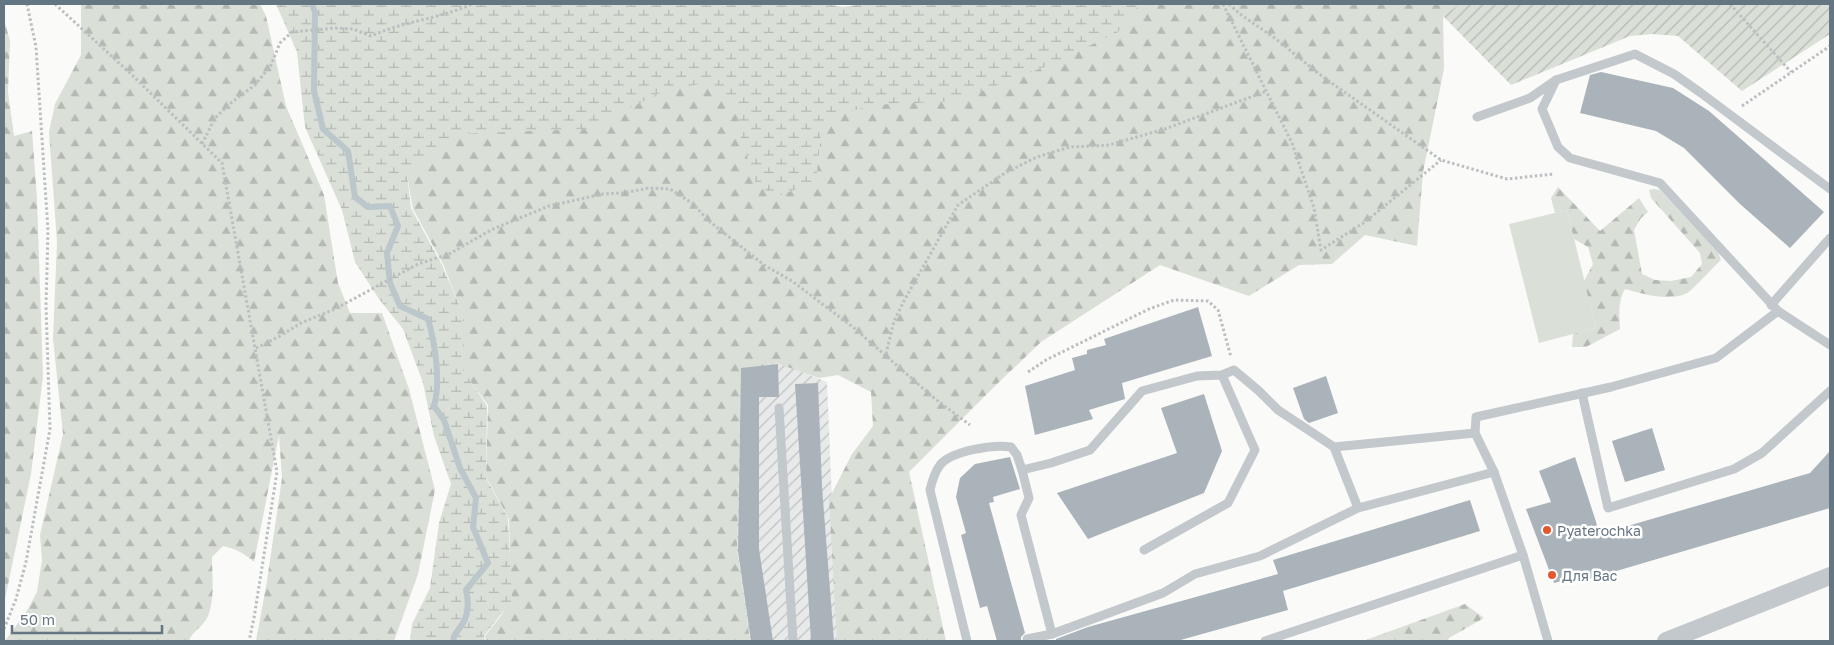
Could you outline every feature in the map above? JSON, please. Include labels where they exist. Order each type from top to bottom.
[{"type":"street","points":[[1666,641],[1830,576]]},
{"type":"lane","points":[[1476,117],[1530,98],[1556,80],[1635,54],[1674,74],[1830,189]]},
{"type":"lane","points":[[1556,80],[1542,109],[1558,147],[1570,158],[1660,184],[1775,308],[1830,345]]},
{"type":"lane","points":[[1548,641],[1523,556],[1494,472],[1475,433],[1476,417],[1582,394],[1716,358],[1775,308],[1830,238]]},
{"type":"lane","points":[[1022,470],[1051,464],[1090,450],[1142,391],[1197,376],[1222,375],[1234,370],[1278,410],[1334,447],[1358,508]]},
{"type":"lane","points":[[1144,550],[1228,503],[1255,450],[1222,375]]},
{"type":"lane","points":[[1582,394],[1608,508],[1734,469],[1762,452],[1830,390]]},
{"type":"lane","points":[[779,408],[793,641]]},
{"type":"lane","points":[[1334,447],[1475,433]]},
{"type":"lane","points":[[967,641],[930,490],[932,480],[941,464],[960,453],[1001,445],[1011,446],[1017,455],[1022,470],[1029,498],[1021,516],[1052,634]]},
{"type":"lane","points":[[1027,639],[1052,634],[1162,593],[1195,574],[1260,556],[1358,508],[1494,472]]},
{"type":"lane","points":[[1265,641],[1523,556]]},
{"type":"path","points":[[4,629],[16,599],[26,562],[50,429],[46,306],[48,231],[36,47],[28,4]]},
{"type":"path","points":[[55,4],[131,74],[222,163],[277,472],[249,641]]},
{"type":"path","points":[[202,144],[215,118],[232,102],[255,85],[271,65],[280,43],[292,32],[336,28],[353,29],[371,36],[398,25],[452,13],[472,4]]},
{"type":"path","points":[[1223,4],[1292,143],[1314,208],[1321,250],[1365,222],[1440,160]]},
{"type":"path","points":[[1229,4],[1323,76],[1440,160],[1507,179],[1554,174]]},
{"type":"path","points":[[1730,4],[1791,72]]},
{"type":"path","points":[[1729,114],[1830,46]]},
{"type":"path","points":[[886,354],[894,322],[905,299],[958,205],[1005,173],[1037,158],[1070,147],[1109,145],[1165,129],[1267,91]]},
{"type":"path","points":[[256,348],[301,323],[335,310],[418,264],[449,254],[493,229],[549,206],[603,194],[624,194],[649,188],[670,189],[692,204],[709,222],[738,245],[854,328],[886,354],[934,398],[970,424]]},
{"type":"path","points":[[1028,372],[1046,360],[1149,308],[1174,300],[1208,301],[1218,310],[1234,370]]},
{"type":"shaded area","points":[[780,363],[827,382],[838,641],[750,641],[735,548],[740,366]]},
{"type":"green space","points":[[81,4],[260,4],[266,16],[286,106],[324,195],[338,283],[350,313],[382,313],[409,389],[435,490],[418,574],[394,641],[256,641],[282,478],[279,435],[254,562],[240,552],[223,546],[212,557],[212,602],[206,620],[189,641],[5,641],[28,609],[37,592],[42,560],[40,535],[63,434],[53,339],[57,242],[49,132],[55,104],[81,55]]},
{"type":"green space","points":[[276,4],[828,4],[843,7],[862,4],[1140,4],[1118,32],[1047,66],[956,101],[872,105],[835,116],[821,134],[816,181],[774,198],[755,181],[739,132],[738,109],[712,82],[666,90],[587,129],[455,134],[407,174],[411,208],[442,265],[463,314],[463,370],[487,406],[486,478],[508,518],[512,600],[484,636],[485,641],[410,641],[412,624],[430,588],[439,523],[451,484],[434,436],[423,383],[403,329],[379,299],[355,262],[342,210],[305,127],[297,52]]},
{"type":"green space","points":[[1040,4],[1460,4],[1443,16],[1444,69],[1423,172],[1417,246],[1365,235],[1332,264],[1299,265],[1249,296],[1160,265],[1041,342],[909,472],[946,641],[837,641],[829,499],[852,454],[873,426],[871,392],[838,375],[819,378],[776,363],[741,370],[737,550],[750,641],[486,641],[485,636],[511,599],[509,519],[486,477],[488,405],[462,370],[463,315],[443,264],[413,209],[407,175],[391,110]]},
{"type":"green space","points":[[1460,4],[1830,4],[1830,34],[1742,91],[1678,36],[1652,34],[1630,36],[1511,85],[1443,16]]},
{"type":"green space","points":[[4,19],[10,41],[8,92],[14,136],[32,131],[37,199],[43,376],[31,474],[4,604]]},
{"type":"green space","points":[[1558,187],[1600,231],[1639,198],[1648,212],[1641,218],[1634,230],[1642,274],[1655,280],[1671,281],[1691,277],[1702,264],[1700,253],[1651,198],[1649,190],[1660,190],[1718,252],[1721,260],[1687,293],[1680,296],[1656,296],[1625,289],[1620,303],[1620,329],[1586,347],[1572,347],[1573,334],[1596,328],[1584,281],[1593,264],[1588,247],[1574,239],[1567,210],[1555,213],[1551,198]]},
{"type":"green space","points":[[1567,210],[1596,328],[1539,343],[1509,224]]},
{"type":"green space","points":[[1465,604],[1484,618],[1449,638],[1448,641],[1363,641]]},
{"type":"building","points":[[1601,72],[1673,88],[1709,111],[1824,212],[1790,248],[1740,204],[1684,148],[1656,131],[1580,113],[1590,75]]},
{"type":"building","points":[[1198,307],[1212,356],[1122,383],[1125,399],[1089,410],[1093,419],[1035,435],[1025,386],[1075,370],[1072,358],[1087,354],[1087,350],[1106,345],[1104,339]]},
{"type":"building","points":[[778,364],[779,397],[759,397],[759,549],[773,641],[751,641],[738,551],[741,368]]},
{"type":"building","points":[[1326,376],[1338,413],[1309,423],[1304,419],[1293,388]]},
{"type":"building","points":[[818,383],[822,487],[834,641],[811,641],[795,384]]},
{"type":"building","points":[[1204,394],[1222,451],[1204,493],[1088,539],[1057,493],[1177,453],[1161,408]]},
{"type":"building","points":[[1652,428],[1665,470],[1625,482],[1612,441]]},
{"type":"building","points":[[1830,451],[1830,508],[1579,582],[1577,577],[1554,583],[1526,509],[1551,502],[1539,471],[1575,457],[1600,534],[1810,473]]},
{"type":"building","points":[[1010,457],[1020,489],[993,497],[994,502],[989,503],[1025,633],[1021,637],[1021,641],[997,641],[987,606],[980,608],[961,535],[966,533],[956,497],[960,478],[975,464]]},
{"type":"building","points":[[1470,500],[1480,531],[1283,591],[1288,610],[1177,641],[1056,641],[1056,639],[1088,627],[1278,574],[1273,560]]},
{"type":"waterway","points":[[312,4],[315,12],[314,91],[323,129],[348,151],[355,197],[368,207],[390,206],[398,226],[387,253],[390,283],[400,306],[428,319],[433,339],[437,374],[434,406],[444,420],[460,468],[476,498],[473,527],[488,563],[466,590],[468,603],[466,615],[453,641]]},
{"type":"place","name":"Pyaterochka","points":[[1547,530]]},
{"type":"place","name":"Для Вас","points":[[1552,575]]}]
